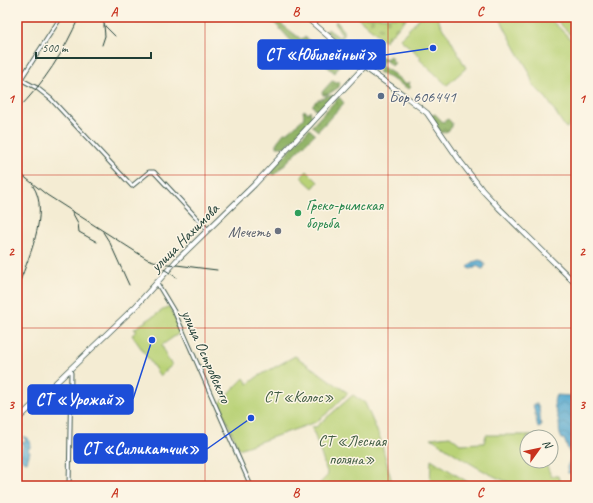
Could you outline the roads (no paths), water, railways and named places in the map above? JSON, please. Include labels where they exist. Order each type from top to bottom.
[{"type":"main road","points":[[306,17],[364,68],[427,113],[483,191],[576,284]]},
{"type":"main road","name":"улица Нахимова","points":[[18,417],[70,370],[135,307],[177,260],[254,185],[364,68]]},
{"type":"street","points":[[17,85],[61,17]]},
{"type":"street","points":[[20,79],[47,95],[116,167],[132,186],[149,172],[154,172],[208,230]]},
{"type":"street","name":"улица Островского","points":[[157,283],[174,313],[251,486]]},
{"type":"street","points":[[69,486],[72,402],[70,370]]},
{"type":"water","points":[[479,260],[483,261],[485,265],[484,268],[482,269],[477,266],[470,269],[468,267],[473,262]]},
{"type":"water","points":[[556,395],[572,396],[571,406],[575,444],[575,474],[568,473],[567,467],[571,457],[560,433],[554,405]]},
{"type":"water","points":[[533,404],[537,404],[539,407],[541,427],[538,428]]},
{"type":"water","points":[[25,436],[30,441],[31,446],[28,450],[30,452],[27,462],[23,461],[20,457],[23,445],[20,442],[26,441],[24,438]]},
{"type":"railway","points":[[17,110],[45,78],[60,55],[79,17]]},
{"type":"railway","points":[[101,17],[105,26],[115,36]]},
{"type":"railway","points":[[102,45],[105,36],[104,25]]},
{"type":"railway","points":[[17,171],[47,195],[147,259],[160,263],[217,270]]},
{"type":"railway","points":[[17,289],[36,237],[40,209],[38,197],[33,186]]},
{"type":"railway","points":[[72,212],[78,223],[79,232],[97,242]]},
{"type":"railway","points":[[103,232],[110,243],[129,285]]},
{"type":"railway","points":[[156,264],[176,277]]},
{"type":"place","name":"СТ «Юбилейный»","points":[[433,48]]},
{"type":"place","name":"Бор 606441","points":[[381,96]]},
{"type":"place","name":"Греко-римская борьба","points":[[298,213]]},
{"type":"place","name":"Мечеть","points":[[278,231]]},
{"type":"place","name":"СТ «Урожай»","points":[[152,340]]},
{"type":"place","name":"СТ «Силикатчик»","points":[[251,418]]},
{"type":"park label","name":"СТ «Колос»","points":[[299,396]]},
{"type":"park label","name":"СТ «Лесная поляна»","points":[[352,449]]}]
